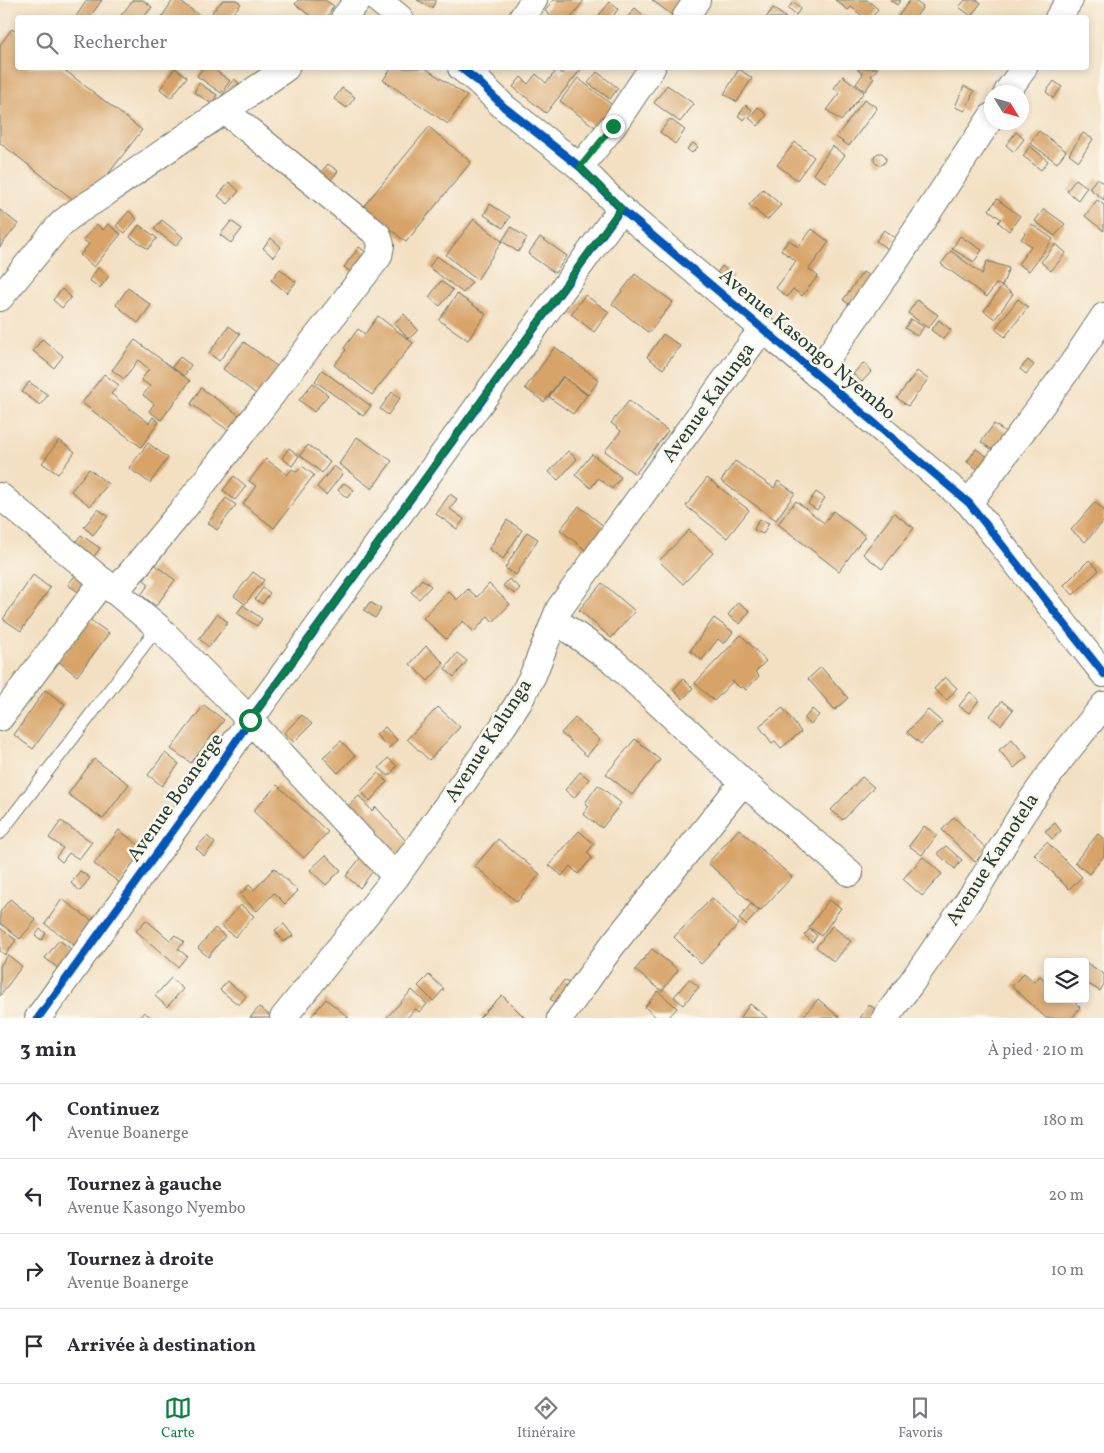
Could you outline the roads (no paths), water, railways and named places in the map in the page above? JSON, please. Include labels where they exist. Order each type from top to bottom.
[{"type":"street","points":[[346,15],[358,0]]},
{"type":"street","points":[[378,0],[396,15]]},
{"type":"street","points":[[524,15],[534,0]]},
{"type":"street","points":[[688,15],[697,0]]},
{"type":"street","points":[[1060,15],[1070,0]]},
{"type":"street","points":[[0,298],[67,218],[99,199],[161,152],[226,112],[283,70]]},
{"type":"street","points":[[580,167],[613,126],[651,70]]},
{"type":"street","points":[[1012,85],[1023,70]]},
{"type":"street","name":"Avenue Kasongo Nyembo","points":[[476,72],[504,107],[580,167],[621,208],[969,503],[1104,674]]},
{"type":"street","points":[[0,718],[109,586],[189,502],[378,256],[381,246],[378,235],[226,112]]},
{"type":"street","points":[[816,374],[897,259],[984,128]]},
{"type":"street","name":"Avenue Boanerge","points":[[43,1016],[250,720],[621,208]]},
{"type":"street","points":[[969,503],[1072,364],[1104,316]]},
{"type":"street","name":"Avenue Kalunga","points":[[283,1018],[396,877],[520,702],[563,603],[762,329]]},
{"type":"street","points":[[0,496],[158,627],[250,720],[396,877]]},
{"type":"street","points":[[555,620],[613,661],[743,782],[850,873]]},
{"type":"street","name":"Avenue Kamotela","points":[[885,1018],[979,885],[1022,814],[1104,705]]},
{"type":"street","points":[[560,1018],[611,947],[743,782]]},
{"type":"lane","points":[[0,833],[158,627]]}]
